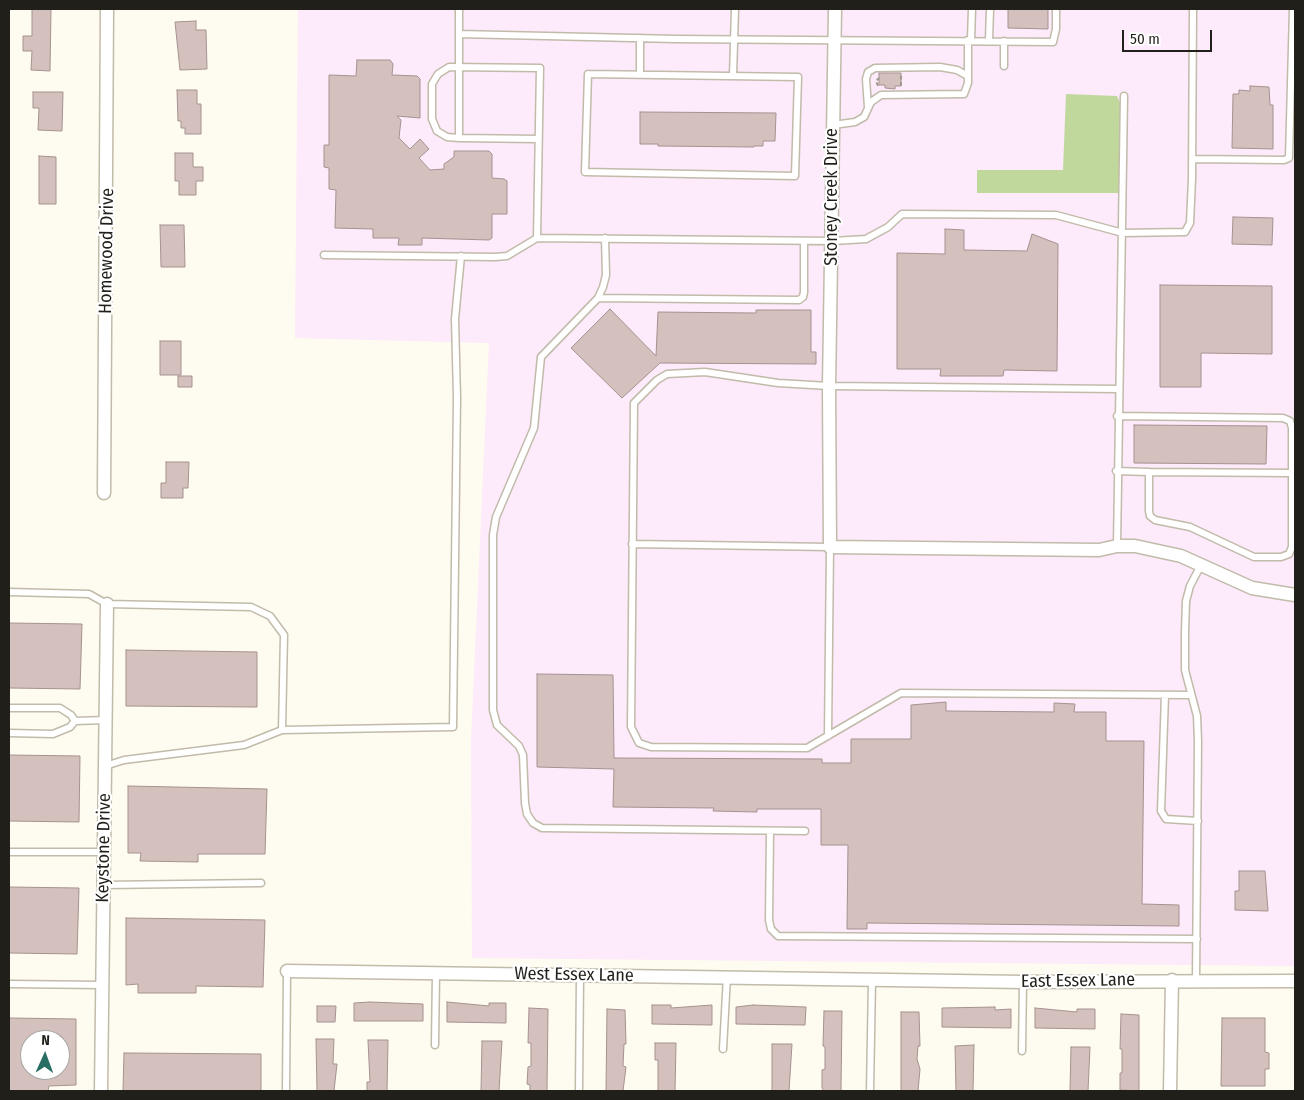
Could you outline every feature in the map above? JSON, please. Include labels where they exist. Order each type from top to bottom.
[{"type":"street","name":"Homewood Drive","points":[[104,493],[107,9]]},
{"type":"street","name":"Stoney Creek Drive","points":[[830,547],[829,386],[833,241],[833,39],[835,9]]},
{"type":"street","points":[[830,547],[1099,550],[1117,546],[1156,548],[1201,565],[1252,588],[1295,595]]},
{"type":"street","name":"Keystone Drive","points":[[101,1091],[107,604]]},
{"type":"street","name":"West Essex Lane","points":[[287,971],[867,978]]},
{"type":"street","name":"East Essex Lane","points":[[867,978],[1023,982],[1295,981]]},
{"type":"street","points":[[1170,1091],[1172,980]]},
{"type":"lane","points":[[459,9],[459,138]]},
{"type":"lane","points":[[733,76],[735,9]]},
{"type":"lane","points":[[833,125],[855,122],[864,117],[871,102],[881,95],[964,94],[967,91],[972,9]]},
{"type":"lane","points":[[989,40],[990,9]]},
{"type":"lane","points":[[459,34],[640,38],[1053,42],[1056,29],[1056,9]]},
{"type":"lane","points":[[324,255],[506,256],[538,238],[804,241],[866,239],[888,227],[902,214],[1056,215],[1123,233],[1185,232],[1190,223],[1193,159],[1193,9]]},
{"type":"lane","points":[[1193,159],[1284,160],[1288,158],[1293,9]]},
{"type":"lane","points":[[640,38],[640,74]]},
{"type":"lane","points":[[1004,41],[1004,66]]},
{"type":"lane","points":[[868,110],[866,79],[868,72],[874,68],[940,67],[957,70],[968,76]]},
{"type":"lane","points":[[538,139],[447,137],[437,131],[432,119],[432,84],[438,74],[450,68],[540,68],[538,238]]},
{"type":"lane","points":[[588,74],[640,74],[798,77],[795,176],[585,172],[588,74]]},
{"type":"lane","points":[[1117,546],[1116,471],[1123,233],[1124,96]]},
{"type":"lane","points":[[605,238],[606,275],[598,298],[541,357],[534,428],[496,517],[492,534],[493,710],[497,725],[519,746],[523,755],[527,814],[533,823],[542,828],[805,831]]},
{"type":"lane","points":[[598,298],[798,300],[803,297],[804,292],[804,241]]},
{"type":"lane","points":[[105,766],[124,760],[244,745],[282,730],[453,727],[457,398],[455,319],[461,256]]},
{"type":"lane","points":[[1118,389],[829,386],[778,383],[705,372],[667,374],[657,380],[634,403],[631,728],[633,735],[640,743],[651,747],[807,748],[901,694],[1191,695]]},
{"type":"lane","points":[[1117,416],[1283,418],[1290,421],[1292,428],[1292,547],[1289,554],[1281,557],[1245,554],[1190,527],[1156,520],[1150,516],[1149,472]]},
{"type":"lane","points":[[1116,471],[1292,473]]},
{"type":"lane","points":[[632,544],[830,547],[828,736]]},
{"type":"lane","points":[[1196,981],[1198,741],[1197,716],[1185,670],[1186,601],[1190,586],[1201,565]]},
{"type":"lane","points":[[9,592],[89,594],[107,604],[251,607],[270,616],[284,635],[282,730]]},
{"type":"lane","points":[[1165,695],[1161,811],[1166,819],[1198,821]]},
{"type":"lane","points":[[9,708],[60,708],[66,710],[75,721]]},
{"type":"lane","points":[[9,733],[53,734],[70,727],[75,721],[106,720]]},
{"type":"lane","points":[[770,831],[769,920],[771,928],[778,936],[1197,939]]},
{"type":"lane","points":[[9,852],[104,852]]},
{"type":"lane","points":[[103,885],[261,883]]},
{"type":"lane","points":[[286,1091],[287,971]]},
{"type":"lane","points":[[435,1045],[436,973]]},
{"type":"lane","points":[[579,1091],[580,975]]},
{"type":"lane","points":[[723,1049],[728,976]]},
{"type":"lane","points":[[867,978],[870,1091]]},
{"type":"lane","points":[[1022,1052],[1023,982]]},
{"type":"lane","points":[[9,984],[102,985]]},
{"type":"path","points":[[895,88],[901,87],[902,71]]},
{"type":"path","points":[[880,78],[876,80],[878,86],[885,87]]},
{"type":"shaded area","points":[[298,9],[1295,9],[1295,966],[472,958],[471,740],[489,343],[295,338]]},
{"type":"green space","points":[[1066,94],[1117,96],[1121,105],[1119,193],[977,193],[977,170],[1063,170]]},
{"type":"building","points":[[32,9],[51,9],[50,71],[31,70],[32,51],[23,51],[23,36],[32,36]]},
{"type":"building","points":[[1008,9],[1048,9],[1048,29],[1008,28]]},
{"type":"building","points":[[196,21],[196,30],[206,30],[207,69],[180,70],[175,22]]},
{"type":"building","points":[[357,60],[390,60],[393,64],[392,75],[417,76],[420,79],[420,118],[397,116],[401,120],[399,138],[410,149],[420,139],[429,149],[419,158],[430,170],[444,169],[444,164],[454,157],[454,151],[489,151],[492,154],[492,178],[507,181],[507,214],[492,214],[492,238],[489,240],[422,238],[422,245],[398,245],[399,238],[373,238],[373,229],[335,228],[336,190],[329,189],[329,168],[324,167],[324,145],[329,145],[329,75],[356,76]]},
{"type":"building","points":[[879,73],[901,73],[901,86],[895,86],[895,89],[879,85]]},
{"type":"building","points":[[1250,86],[1269,87],[1270,105],[1273,105],[1273,149],[1232,148],[1233,94],[1239,94],[1239,90],[1250,91]]},
{"type":"building","points":[[177,90],[197,90],[197,104],[201,104],[201,134],[185,134],[185,128],[181,128],[181,121],[178,121]]},
{"type":"building","points":[[33,92],[63,92],[62,131],[38,130],[39,108],[33,108]]},
{"type":"building","points":[[640,112],[776,113],[775,141],[763,141],[763,146],[754,147],[658,146],[658,144],[640,144]]},
{"type":"building","points":[[175,153],[193,153],[193,167],[203,167],[203,181],[196,181],[196,195],[179,195],[179,181],[175,181]]},
{"type":"building","points":[[39,156],[56,157],[56,204],[39,204]]},
{"type":"building","points":[[1233,217],[1273,218],[1272,245],[1232,244]]},
{"type":"building","points":[[160,225],[184,225],[185,267],[161,267]]},
{"type":"building","points":[[945,229],[964,230],[964,250],[1027,251],[1032,234],[1058,244],[1057,371],[1004,370],[1003,376],[940,376],[941,369],[897,369],[897,253],[945,254]]},
{"type":"building","points":[[1160,285],[1272,286],[1272,354],[1201,353],[1201,387],[1160,387]]},
{"type":"building","points":[[610,309],[656,356],[658,312],[756,313],[756,310],[811,310],[811,352],[816,352],[816,364],[660,363],[622,398],[571,348]]},
{"type":"building","points":[[160,341],[181,341],[181,375],[160,375]]},
{"type":"building","points":[[178,376],[192,376],[192,387],[178,387]]},
{"type":"building","points":[[1134,425],[1267,426],[1266,464],[1134,463]]},
{"type":"building","points":[[166,462],[189,462],[188,488],[183,488],[183,498],[161,498],[161,483],[166,483]]},
{"type":"building","points":[[9,623],[82,624],[80,689],[9,688]]},
{"type":"building","points":[[126,650],[257,652],[257,707],[126,706]]},
{"type":"building","points":[[537,674],[613,675],[614,758],[822,759],[822,763],[851,763],[851,739],[911,739],[911,705],[946,702],[946,711],[1054,712],[1054,703],[1075,704],[1074,712],[1106,712],[1106,741],[1144,741],[1142,904],[1179,905],[1179,926],[867,923],[867,929],[847,929],[848,845],[821,845],[821,809],[757,809],[757,812],[713,811],[714,808],[613,807],[614,769],[537,767]]},
{"type":"building","points":[[9,755],[80,756],[79,822],[9,821]]},
{"type":"building","points":[[128,786],[267,789],[265,854],[198,854],[198,862],[140,861],[141,853],[128,853]]},
{"type":"building","points":[[1239,871],[1265,871],[1268,911],[1235,910],[1235,891],[1239,891]]},
{"type":"building","points":[[9,887],[79,888],[77,954],[9,953]]},
{"type":"building","points":[[126,918],[265,920],[263,987],[196,986],[196,993],[138,993],[138,984],[126,985]]},
{"type":"building","points":[[447,1002],[489,1006],[489,1003],[506,1003],[506,1023],[447,1022]]},
{"type":"building","points":[[354,1003],[423,1004],[423,1021],[354,1021]]},
{"type":"building","points":[[652,1005],[671,1005],[671,1008],[712,1005],[712,1025],[652,1024]]},
{"type":"building","points":[[753,1005],[806,1007],[805,1025],[736,1024],[736,1007]]},
{"type":"building","points":[[317,1006],[336,1006],[335,1022],[317,1022]]},
{"type":"building","points":[[995,1007],[995,1010],[1011,1009],[1011,1028],[942,1027],[942,1008]]},
{"type":"building","points":[[529,1008],[548,1009],[547,1091],[530,1091],[530,1085],[527,1084],[528,1067],[531,1066],[531,1043],[528,1043]]},
{"type":"building","points":[[1035,1008],[1077,1012],[1077,1009],[1095,1009],[1095,1029],[1035,1028]]},
{"type":"building","points":[[607,1009],[625,1010],[626,1044],[624,1044],[623,1066],[626,1067],[623,1091],[606,1091]]},
{"type":"building","points":[[824,1011],[842,1011],[841,1091],[824,1091],[822,1088],[822,1070],[825,1069],[825,1047],[823,1046]]},
{"type":"building","points":[[901,1012],[919,1012],[920,1046],[918,1046],[917,1059],[920,1069],[918,1091],[901,1091]]},
{"type":"building","points":[[1121,1014],[1139,1015],[1139,1091],[1120,1090],[1120,1073],[1122,1073],[1122,1049],[1120,1049]]},
{"type":"building","points":[[9,1018],[76,1019],[76,1085],[49,1086],[48,1091],[9,1091]]},
{"type":"building","points":[[1222,1018],[1265,1018],[1265,1052],[1269,1053],[1269,1069],[1265,1069],[1265,1086],[1221,1086]]},
{"type":"building","points":[[316,1039],[334,1039],[333,1064],[337,1064],[334,1091],[317,1091]]},
{"type":"building","points":[[368,1040],[388,1040],[387,1091],[367,1091],[367,1082],[370,1082]]},
{"type":"building","points":[[482,1041],[502,1041],[499,1091],[481,1091]]},
{"type":"building","points":[[655,1043],[676,1043],[675,1091],[658,1091],[658,1060],[655,1060]]},
{"type":"building","points":[[772,1044],[792,1044],[789,1091],[772,1091]]},
{"type":"building","points":[[974,1045],[973,1091],[956,1091],[955,1046]]},
{"type":"building","points":[[1071,1047],[1090,1047],[1088,1091],[1070,1091]]},
{"type":"building","points":[[124,1053],[261,1054],[261,1091],[123,1091]]}]
